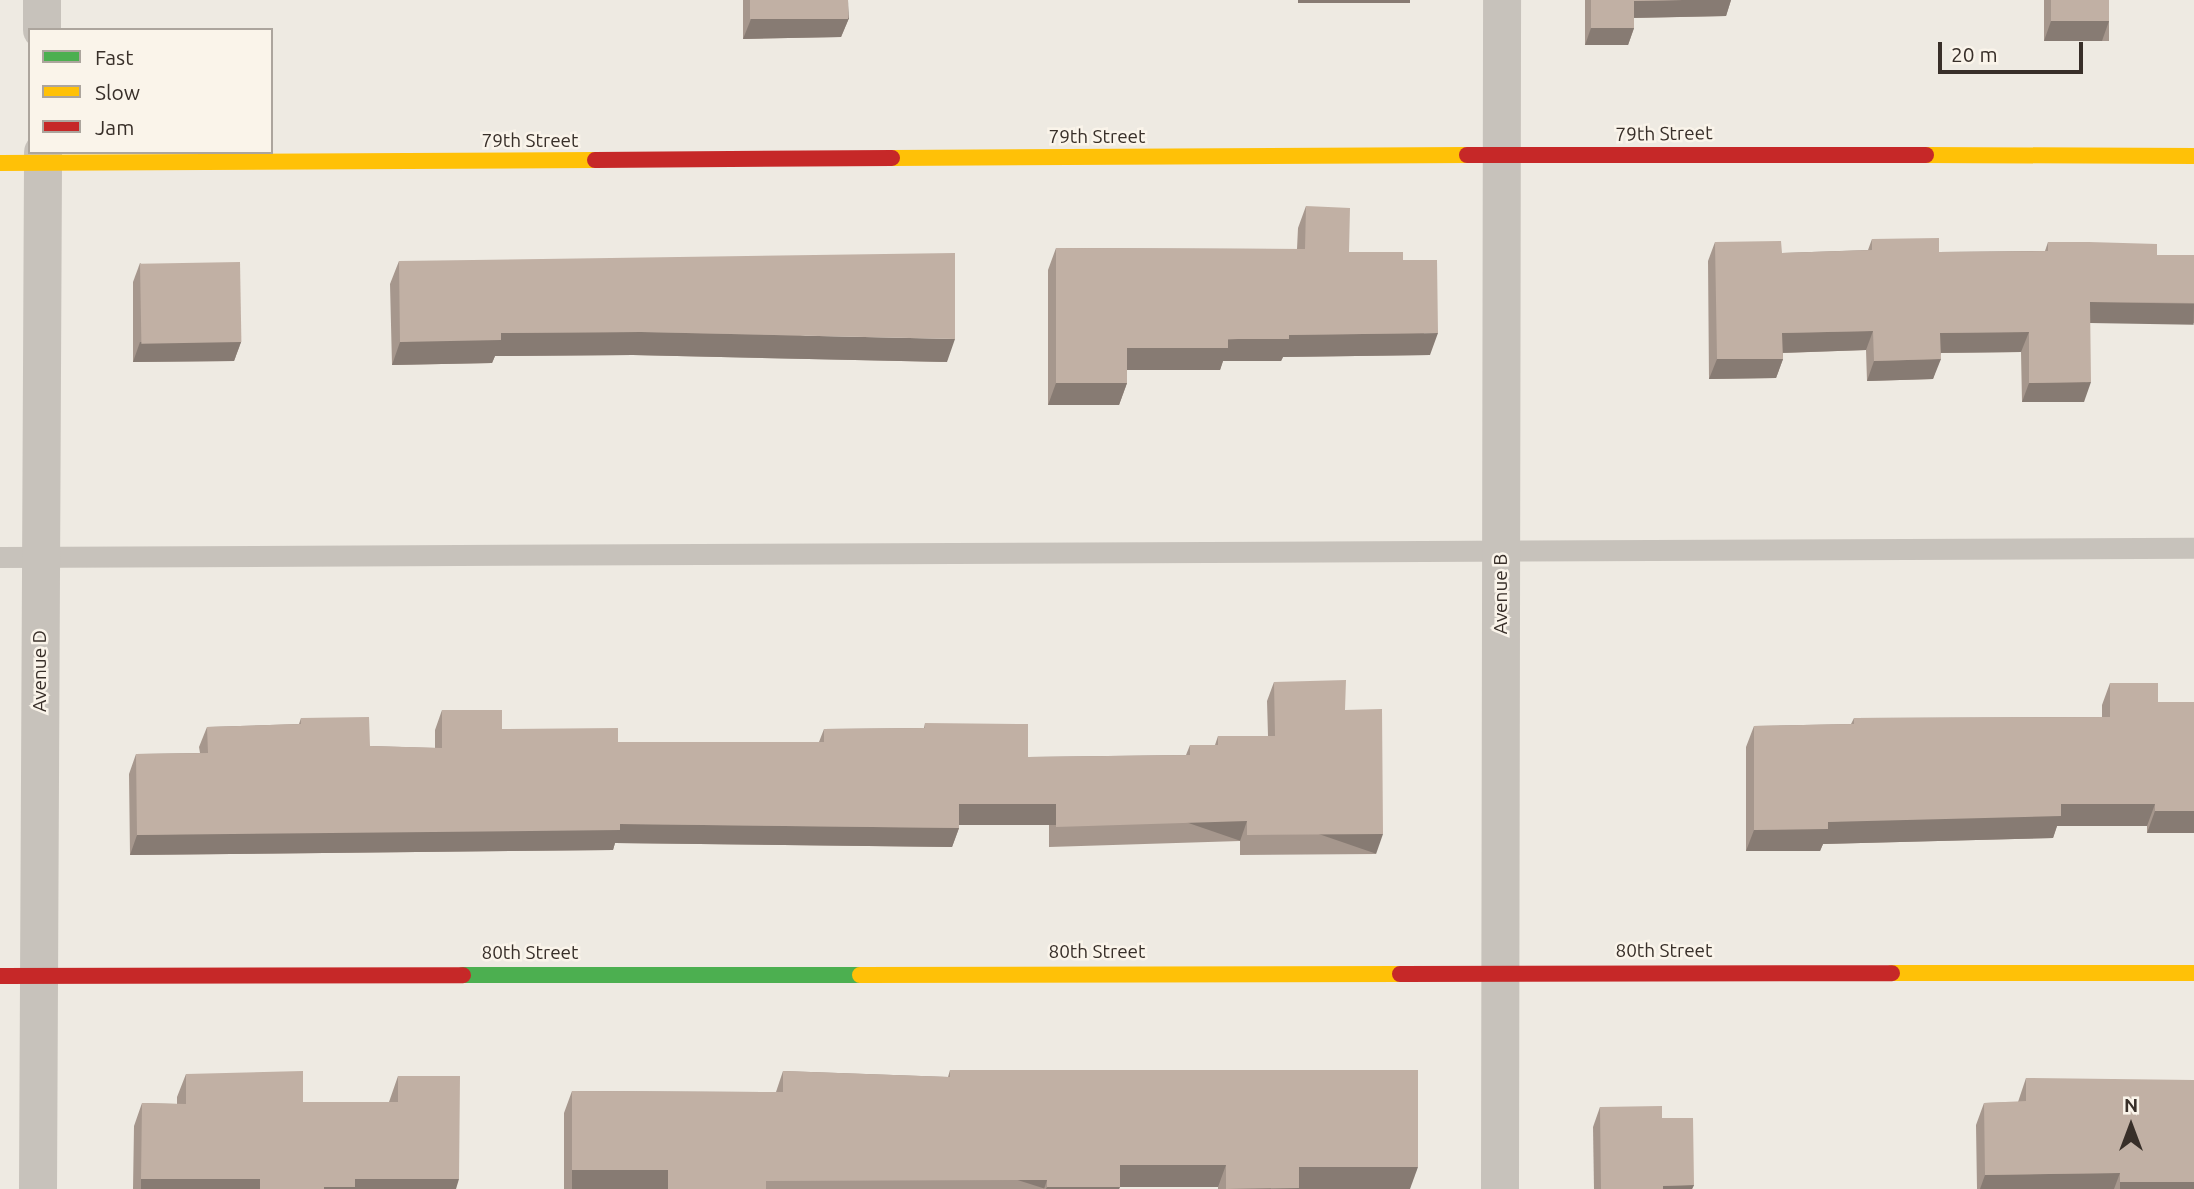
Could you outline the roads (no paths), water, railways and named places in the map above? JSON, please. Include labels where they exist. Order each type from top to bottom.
[{"type":"street","points":[[42,0],[42,28]]},
{"type":"street","name":"Avenue B","points":[[1500,1189],[1502,0]]},
{"type":"street","name":"79th Street","points":[[0,163],[43,158],[2194,156]]},
{"type":"street","name":"Avenue D","points":[[38,1189],[43,158]]},
{"type":"street","name":"80th Street","points":[[0,976],[2194,973]]},
{"type":"lane","points":[[0,557],[2194,548]]}]
